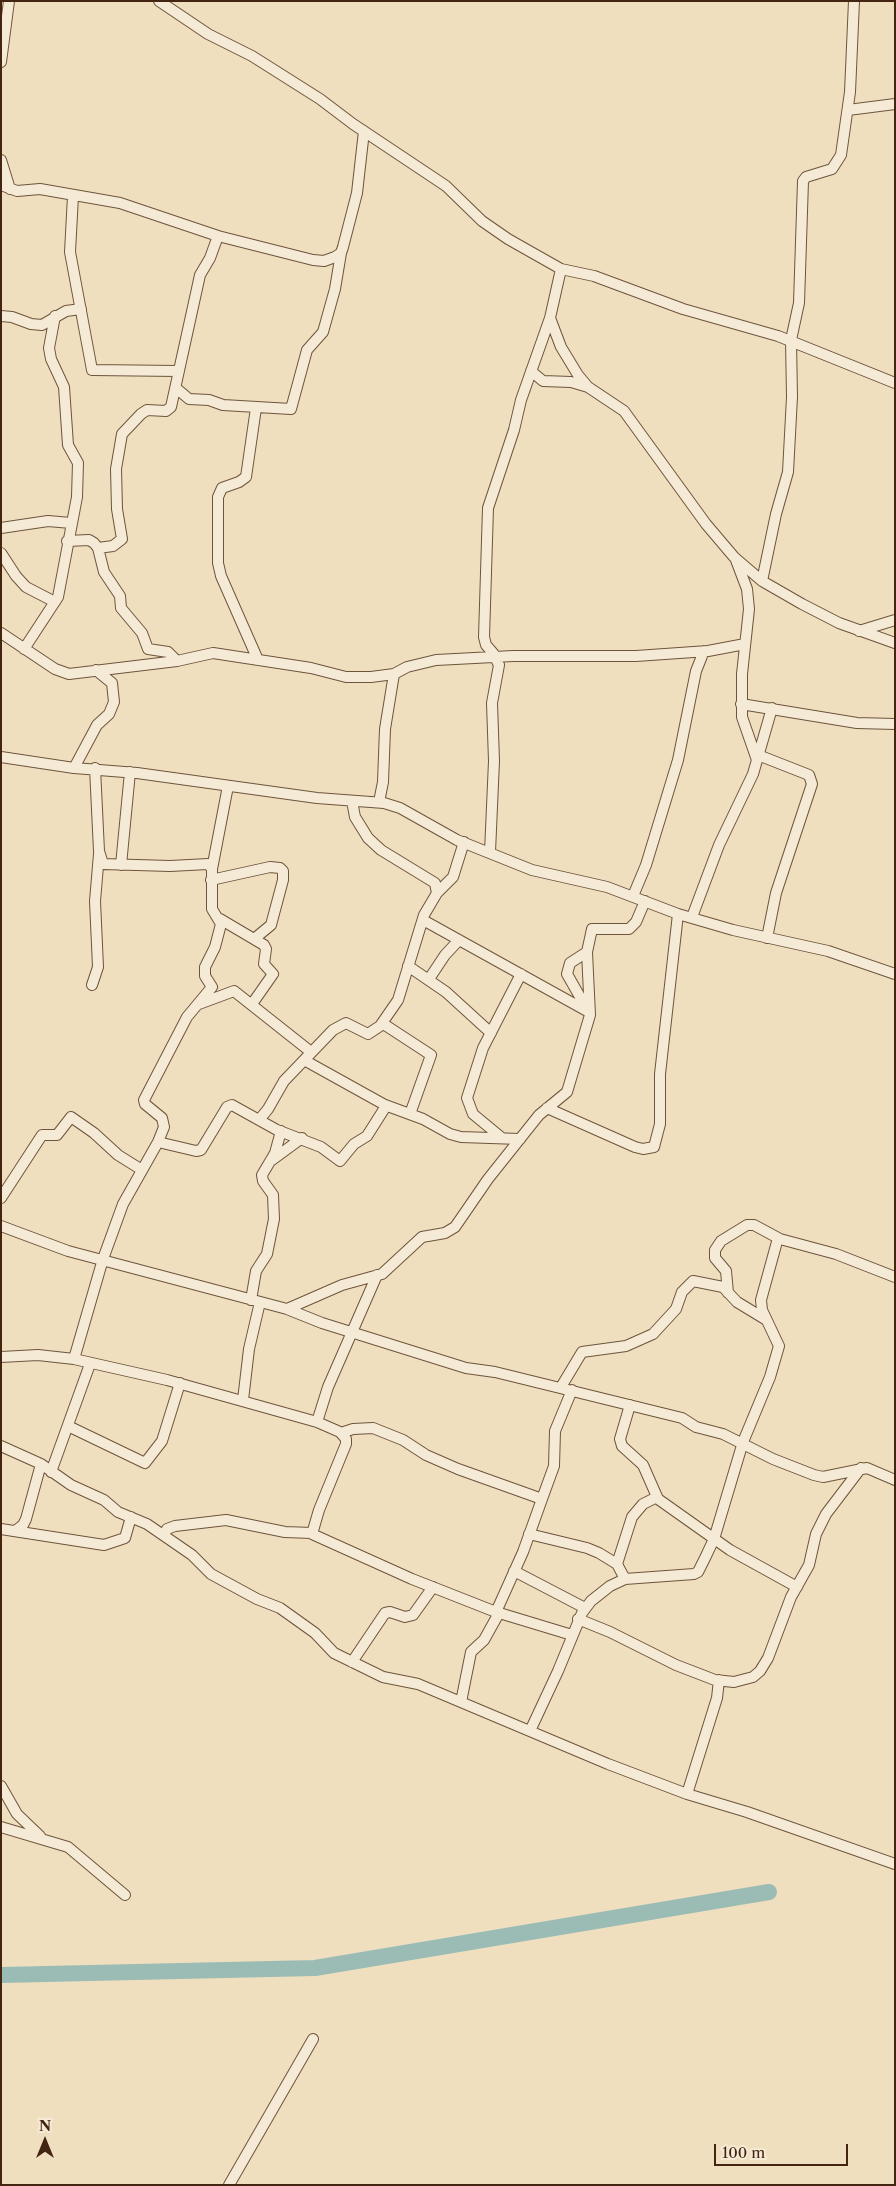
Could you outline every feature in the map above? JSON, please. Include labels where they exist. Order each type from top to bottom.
[{"type":"street","points":[[1,62],[9,1]]},
{"type":"street","points":[[159,1],[208,34],[252,56],[320,99],[446,186],[482,221],[508,239],[561,269],[594,276],[683,309],[792,340],[895,383]]},
{"type":"street","points":[[762,581],[776,514],[788,472],[792,397],[792,340],[799,303],[803,181],[806,176],[828,171],[836,165],[841,155],[848,110],[854,1]]},
{"type":"street","points":[[848,110],[895,104]]},
{"type":"street","points":[[176,388],[189,398],[209,400],[239,407],[288,410],[292,407],[307,350],[323,332],[335,289],[341,253],[358,193],[364,131]]},
{"type":"street","points":[[1,160],[6,187],[17,191],[40,189],[120,203],[218,236],[312,260],[324,261],[341,253]]},
{"type":"street","points":[[73,196],[70,252],[94,371],[179,371]]},
{"type":"street","points":[[98,548],[114,546],[122,537],[117,508],[116,469],[122,434],[147,410],[169,410],[176,388],[200,275],[210,258],[218,236]]},
{"type":"street","points":[[490,852],[494,761],[492,703],[499,670],[495,657],[486,646],[484,637],[488,508],[531,371],[550,318],[561,269]]},
{"type":"street","points":[[1,316],[38,325],[46,324],[55,316],[66,311],[81,309]]},
{"type":"street","points":[[24,649],[55,602],[61,588],[77,497],[78,463],[68,444],[64,387],[48,348],[55,316]]},
{"type":"street","points":[[550,318],[561,347],[588,387]]},
{"type":"street","points":[[531,371],[543,381],[566,382],[588,387],[624,411],[706,524],[734,557],[762,581],[839,623],[895,643]]},
{"type":"street","points":[[256,408],[246,477],[239,482],[222,488],[218,497],[218,563],[220,576],[258,660]]},
{"type":"street","points":[[1,528],[48,521],[71,523]]},
{"type":"street","points":[[68,541],[89,540],[98,548],[100,565],[120,596],[121,608],[142,633],[148,649],[168,652],[177,661]]},
{"type":"street","points":[[1,553],[16,576],[26,587],[55,602]]},
{"type":"street","points":[[734,557],[747,589],[748,609],[741,704],[743,724],[758,757],[809,775],[812,784],[776,893],[767,938]]},
{"type":"street","points":[[859,631],[895,620]]},
{"type":"street","points":[[1,633],[55,670],[74,674],[177,661],[213,653],[311,668],[346,677],[379,676],[394,674],[407,667],[436,660],[495,657],[611,657],[704,651],[745,644]]},
{"type":"street","points":[[633,896],[646,865],[678,760],[696,670],[704,651]]},
{"type":"street","points":[[74,768],[97,725],[109,714],[114,702],[112,684],[96,670]]},
{"type":"street","points":[[379,802],[383,782],[385,729],[394,674]]},
{"type":"street","points":[[741,704],[857,723],[895,724]]},
{"type":"street","points":[[692,917],[719,845],[753,774],[772,708]]},
{"type":"street","points":[[1,757],[74,768],[95,768],[352,801],[379,802],[400,808],[444,834],[532,870],[583,880],[633,896],[678,914],[767,938],[828,951],[895,974]]},
{"type":"street","points":[[92,985],[98,961],[95,901],[99,851],[95,768]]},
{"type":"street","points":[[121,865],[130,772]]},
{"type":"street","points":[[228,786],[212,869],[212,909],[220,919],[265,947],[264,964],[273,974],[252,1004]]},
{"type":"street","points":[[352,801],[354,817],[368,838],[381,850],[435,883],[437,893]]},
{"type":"street","points":[[259,1120],[268,1109],[284,1081],[333,1030],[344,1023],[368,1034],[375,1032],[382,1023],[398,1000],[423,920],[437,893],[453,877],[464,842]]},
{"type":"street","points":[[99,851],[104,865],[170,866],[204,862],[212,869]]},
{"type":"street","points":[[211,880],[270,867],[281,868],[283,880],[271,925],[254,939]]},
{"type":"street","points":[[287,1309],[342,1285],[377,1276],[386,1271],[422,1237],[446,1233],[455,1227],[539,1115],[567,1092],[589,1013],[587,952],[592,929],[629,929],[636,922],[645,901]]},
{"type":"street","points":[[547,1108],[635,1147],[643,1149],[654,1147],[660,1124],[660,1074],[678,914]]},
{"type":"street","points":[[74,1359],[103,1259],[123,1204],[158,1142],[164,1127],[164,1121],[145,1104],[144,1100],[157,1077],[172,1041],[190,1011],[212,986],[205,976],[204,967],[215,947],[220,930],[220,919]]},
{"type":"street","points":[[423,920],[589,1013]]},
{"type":"street","points":[[429,979],[445,955],[459,940]]},
{"type":"street","points":[[587,952],[570,963],[567,974],[589,1013]]},
{"type":"street","points":[[408,966],[429,979],[491,1033]]},
{"type":"street","points":[[502,1138],[473,1114],[467,1098],[480,1056],[521,974]]},
{"type":"street","points":[[198,1004],[232,990],[252,1004],[308,1056],[386,1106],[410,1114],[461,1137],[520,1139]]},
{"type":"street","points":[[382,1023],[432,1055],[410,1114]]},
{"type":"street","points":[[158,1142],[196,1151],[201,1150],[231,1105],[238,1106],[259,1120],[281,1131],[321,1147],[341,1161],[354,1144],[367,1136],[386,1106]]},
{"type":"street","points":[[1,1198],[42,1135],[57,1135],[71,1117],[94,1133],[118,1156],[142,1170]]},
{"type":"street","points":[[243,1400],[255,1301],[256,1271],[267,1254],[274,1220],[273,1195],[262,1178],[275,1153],[281,1131]]},
{"type":"street","points":[[270,1162],[302,1138]]},
{"type":"street","points":[[728,1294],[726,1271],[715,1254],[721,1241],[741,1226],[750,1224],[778,1238],[836,1254],[895,1277]]},
{"type":"street","points":[[1,1226],[42,1243],[287,1309],[354,1333],[466,1368],[495,1372],[566,1388],[682,1418],[696,1427],[743,1442],[773,1459],[822,1477],[861,1468],[873,1470],[895,1480]]},
{"type":"street","points":[[530,1731],[558,1671],[578,1619],[585,1608],[610,1586],[625,1579],[694,1574],[698,1572],[714,1539],[743,1442],[770,1377],[779,1346],[767,1320],[761,1300],[778,1238]]},
{"type":"street","points":[[317,1422],[328,1387],[354,1333],[377,1276]]},
{"type":"street","points":[[461,1702],[471,1652],[484,1640],[497,1612],[554,1466],[555,1431],[566,1388],[582,1352],[626,1346],[653,1334],[676,1309],[682,1292],[690,1282],[696,1281],[720,1286],[728,1294],[767,1320]]},
{"type":"street","points":[[1,1357],[38,1355],[74,1359],[180,1383],[243,1400],[317,1422],[341,1432],[346,1439],[346,1444],[319,1510],[312,1533]]},
{"type":"street","points":[[51,1472],[90,1364]]},
{"type":"street","points":[[68,1426],[144,1463],[162,1441],[180,1383]]},
{"type":"street","points":[[630,1405],[620,1439],[622,1446],[643,1465],[657,1497],[714,1539],[763,1570],[797,1587]]},
{"type":"street","points":[[341,1432],[373,1428],[403,1440],[426,1455],[458,1469],[542,1499]]},
{"type":"street","points":[[1,1446],[41,1464],[71,1485],[104,1500],[118,1512],[147,1524],[192,1555],[211,1574],[257,1599],[287,1612],[315,1633],[334,1653],[383,1677],[407,1680],[687,1794],[747,1812],[895,1864]]},
{"type":"street","points":[[14,1530],[23,1525],[26,1518],[41,1464]]},
{"type":"street","points":[[578,1619],[610,1632],[676,1665],[719,1680],[734,1682],[744,1680],[760,1671],[768,1658],[788,1604],[809,1565],[816,1534],[826,1514],[861,1468]]},
{"type":"street","points":[[617,1564],[632,1518],[643,1504],[657,1497]]},
{"type":"street","points":[[1,1529],[104,1544],[125,1538],[131,1518]]},
{"type":"street","points":[[164,1535],[167,1529],[175,1526],[226,1520],[285,1532],[312,1533],[316,1537],[433,1587],[497,1612],[572,1635]]},
{"type":"street","points":[[529,1534],[587,1548],[610,1558],[617,1564],[625,1579]]},
{"type":"street","points":[[514,1571],[585,1608]]},
{"type":"street","points":[[352,1662],[386,1613],[390,1612],[405,1617],[413,1615],[433,1587]]},
{"type":"street","points":[[687,1794],[717,1698],[719,1680]]},
{"type":"street","points":[[1,1786],[17,1814],[43,1838]]},
{"type":"street","points":[[1,1827],[68,1847],[125,1895]]},
{"type":"street","points":[[229,2185],[313,2038]]},
{"type":"waterway","points":[[1,1975],[315,1968],[769,1892]]}]
